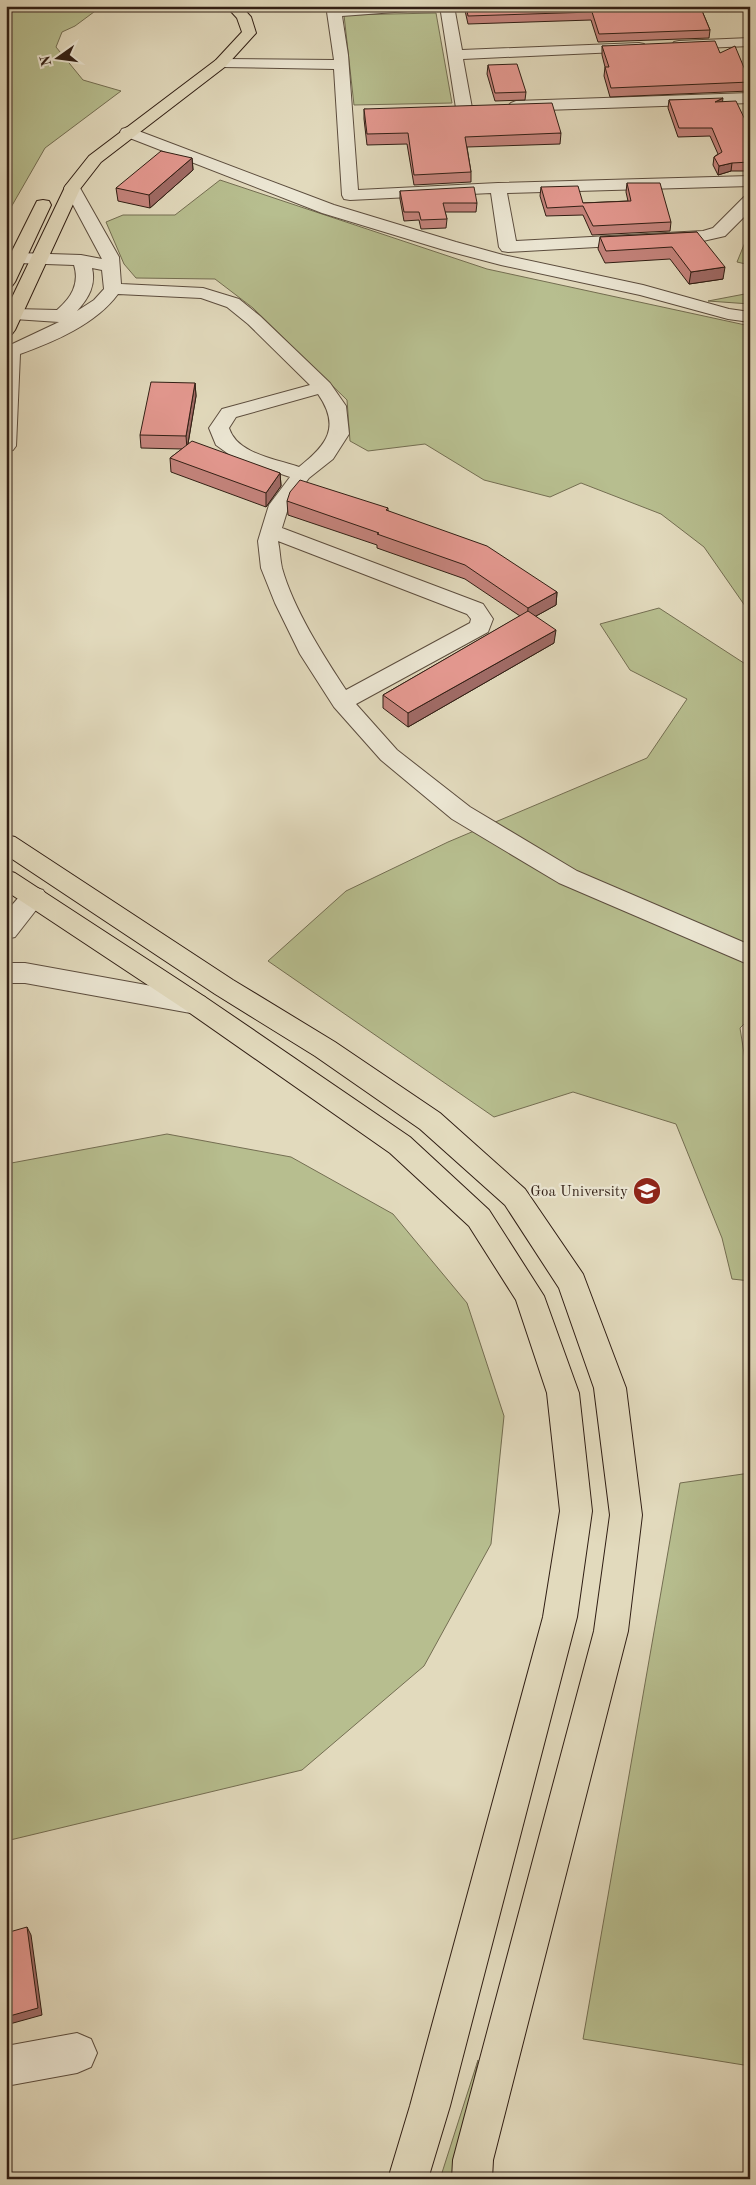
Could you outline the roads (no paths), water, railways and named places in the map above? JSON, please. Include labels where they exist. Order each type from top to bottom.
[{"type":"main road","points":[[10,322],[72,188],[95,159],[225,59],[249,33],[244,17],[226,18],[217,50],[77,156]]},
{"type":"main road","points":[[6,282],[48,194]]},
{"type":"main road","points":[[6,844],[154,939],[206,975],[325,1049],[430,1121],[515,1197],[572,1283],[610,1388],[626,1515],[611,1631],[473,2160],[472,2179]]},
{"type":"main road","points":[[6,878],[188,999],[400,1145],[479,1218],[529,1296],[563,1393],[576,1511],[560,1617],[430,2106],[408,2179]]},
{"type":"main road","points":[[188,999],[206,975]]},
{"type":"street","points":[[421,6],[334,12],[340,60],[350,195],[498,188],[750,181]]},
{"type":"street","points":[[446,109],[469,108],[455,55],[447,6]]},
{"type":"street","points":[[455,55],[750,42]]},
{"type":"street","points":[[225,59],[340,60]]},
{"type":"street","points":[[504,107],[750,98]]},
{"type":"street","points":[[344,114],[363,113]]},
{"type":"street","points":[[128,132],[328,209],[450,246],[501,260],[643,290],[728,314],[750,317]]},
{"type":"street","points":[[6,446],[9,352],[81,316],[101,303],[112,289],[110,256],[72,188]]},
{"type":"street","points":[[498,188],[508,247],[703,236],[719,232],[750,201]]},
{"type":"street","points":[[18,258],[81,260],[110,266]]},
{"type":"street","points":[[60,317],[77,302],[81,293],[85,280],[85,269],[81,260]]},
{"type":"street","points":[[112,289],[203,293],[233,303],[254,320],[323,387],[336,406],[339,434],[326,455],[302,474],[279,504],[268,541],[272,568],[286,603],[311,654],[342,702],[389,755],[461,813],[568,877],[750,956]]},
{"type":"street","points":[[10,322],[81,316]]},
{"type":"street","points":[[302,474],[241,454],[223,441],[219,428],[229,414],[253,405],[323,387]]},
{"type":"street","points":[[270,531],[475,609],[482,618],[480,627],[342,702]]},
{"type":"street","points":[[6,930],[34,896]]},
{"type":"street","points":[[6,973],[25,973],[188,999]]},
{"type":"street","points":[[6,2066],[77,2053]]},
{"type":"place","name":"Goa University","points":[[647,1191]]}]
